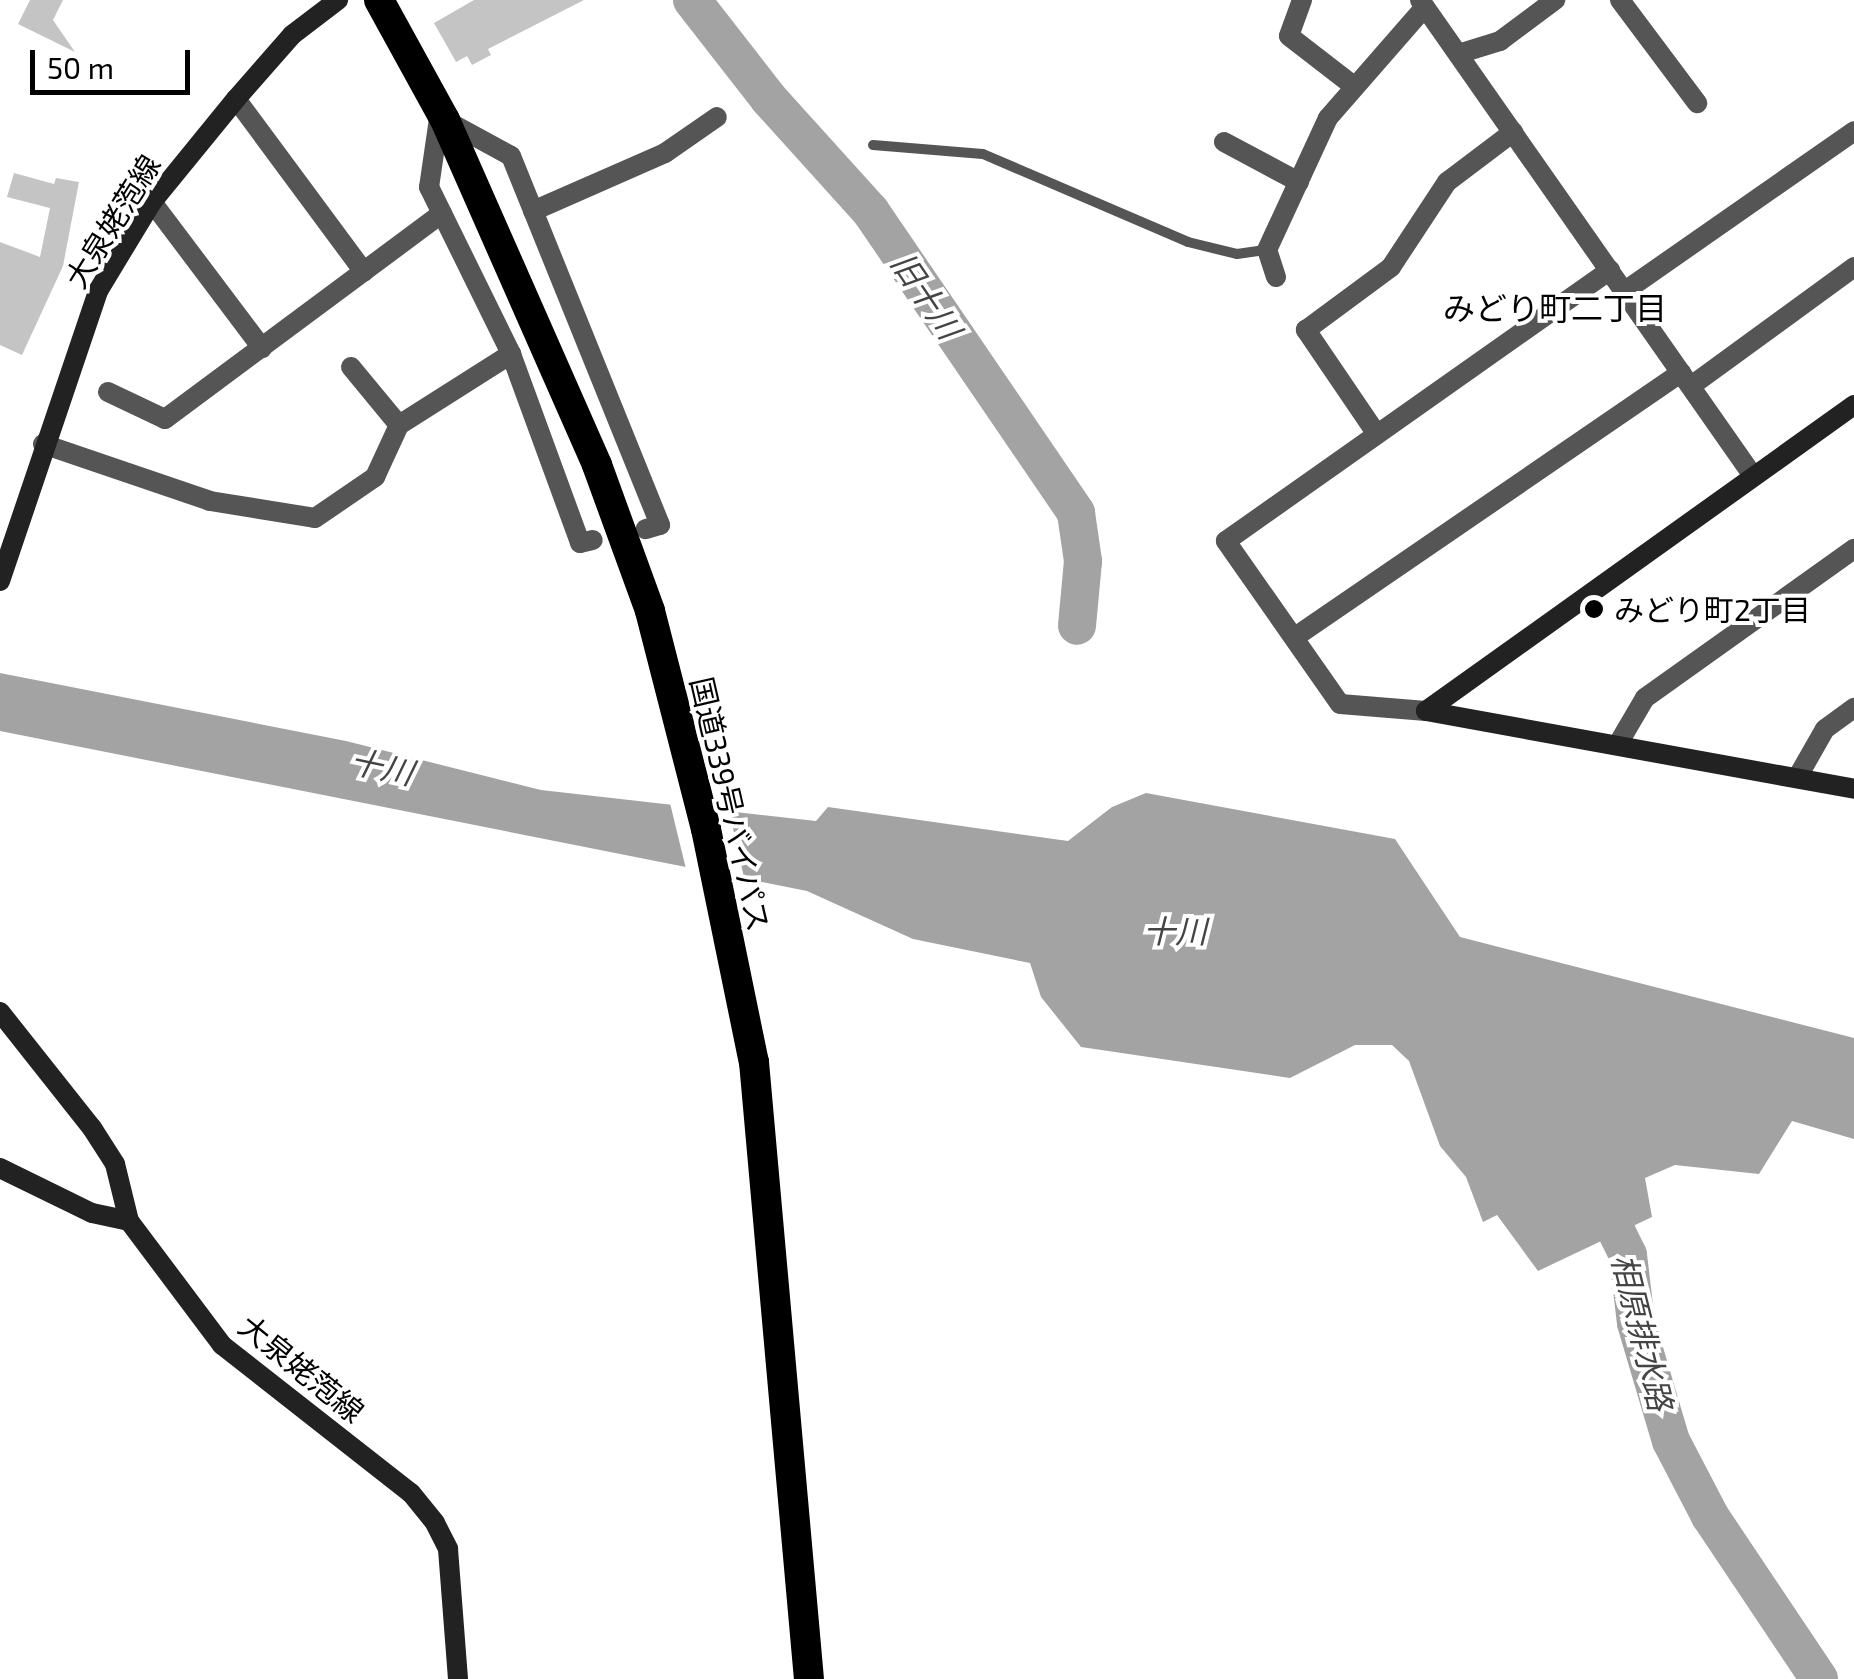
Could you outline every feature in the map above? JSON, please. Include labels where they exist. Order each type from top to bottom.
[{"type":"highway","name":"国道339号バイパス","points":[[379,0],[442,115],[552,351],[642,588],[706,829],[750,1047],[808,1679]]},
{"type":"main road","name":"大泉姥萢線","points":[[0,581],[42,444],[98,291],[152,202],[236,99],[292,34],[338,0]]},
{"type":"main road","points":[[1426,711],[1854,405]]},
{"type":"main road","points":[[1426,711],[1854,790]]},
{"type":"main road","name":"大泉姥萢線","points":[[0,1012],[115,1164],[129,1221],[222,1345],[411,1493],[434,1523],[448,1550],[458,1679]]},
{"type":"main road","points":[[0,1168],[92,1213],[129,1221]]},
{"type":"street","points":[[1302,0],[1289,36],[1355,87]]},
{"type":"street","points":[[1458,54],[1500,41],[1555,0]]},
{"type":"street","points":[[1620,0],[1697,103]]},
{"type":"street","points":[[1276,278],[1266,250],[1328,118],[1422,4],[1753,476]]},
{"type":"street","points":[[236,99],[364,272]]},
{"type":"street","points":[[593,540],[580,543],[511,354],[429,187],[442,115],[511,156],[660,525],[646,529]]},
{"type":"street","points":[[534,211],[665,153],[717,117]]},
{"type":"street","points":[[1625,291],[1854,131]]},
{"type":"street","points":[[1376,432],[1306,330],[1391,267],[1447,182],[1513,132]]},
{"type":"street","points":[[1224,142],[1298,182]]},
{"type":"street","points":[[152,202],[262,348]]},
{"type":"street","points":[[108,392],[164,420],[442,213]]},
{"type":"street","points":[[1295,637],[1854,267]]},
{"type":"street","points":[[1426,711],[1340,704],[1226,541],[1610,270]]},
{"type":"street","points":[[42,444],[210,501],[315,518],[376,478],[399,424],[511,354]]},
{"type":"street","points":[[351,367],[399,424]]},
{"type":"street","points":[[1618,744],[1645,698],[1854,549]]},
{"type":"street","points":[[1797,778],[1825,729],[1854,708]]},
{"type":"lane","points":[[873,145],[983,154],[1188,242],[1237,254],[1266,250]]},
{"type":"water","name":"十川","points":[[0,673],[346,741],[541,790],[816,821],[828,807],[1068,841],[1112,807],[1146,793],[1395,839],[1460,937],[1854,1038],[1854,1139],[1792,1121],[1759,1174],[1675,1165],[1645,1178],[1652,1217],[1538,1271],[1497,1215],[1483,1222],[1466,1177],[1440,1146],[1409,1061],[1392,1045],[1355,1045],[1290,1078],[1081,1047],[1041,997],[1030,963],[913,939],[807,891],[0,731]]},
{"type":"pier","points":[[669,799],[728,806],[745,882],[686,869]]},
{"type":"building","points":[[30,0],[63,0],[53,20],[75,52],[18,24]]},
{"type":"building","points":[[474,0],[584,0],[488,49],[491,55],[472,65],[467,56],[456,62],[434,23]]},
{"type":"building","points":[[14,173],[54,184],[56,178],[79,182],[63,266],[22,355],[0,345],[0,242],[40,257],[50,208],[7,197]]},
{"type":"waterway","name":"旧十川","points":[[692,0],[769,99],[871,212],[1076,513],[1083,561],[1077,626]]},
{"type":"waterway","name":"相原排水路","points":[[1596,1190],[1628,1255],[1636,1323],[1671,1441],[1710,1516],[1819,1679]]},
{"type":"place","name":"みどり町2丁目","points":[[1594,609]]},
{"type":"district","name":"みどり町二丁目","points":[[1555,307]]}]
